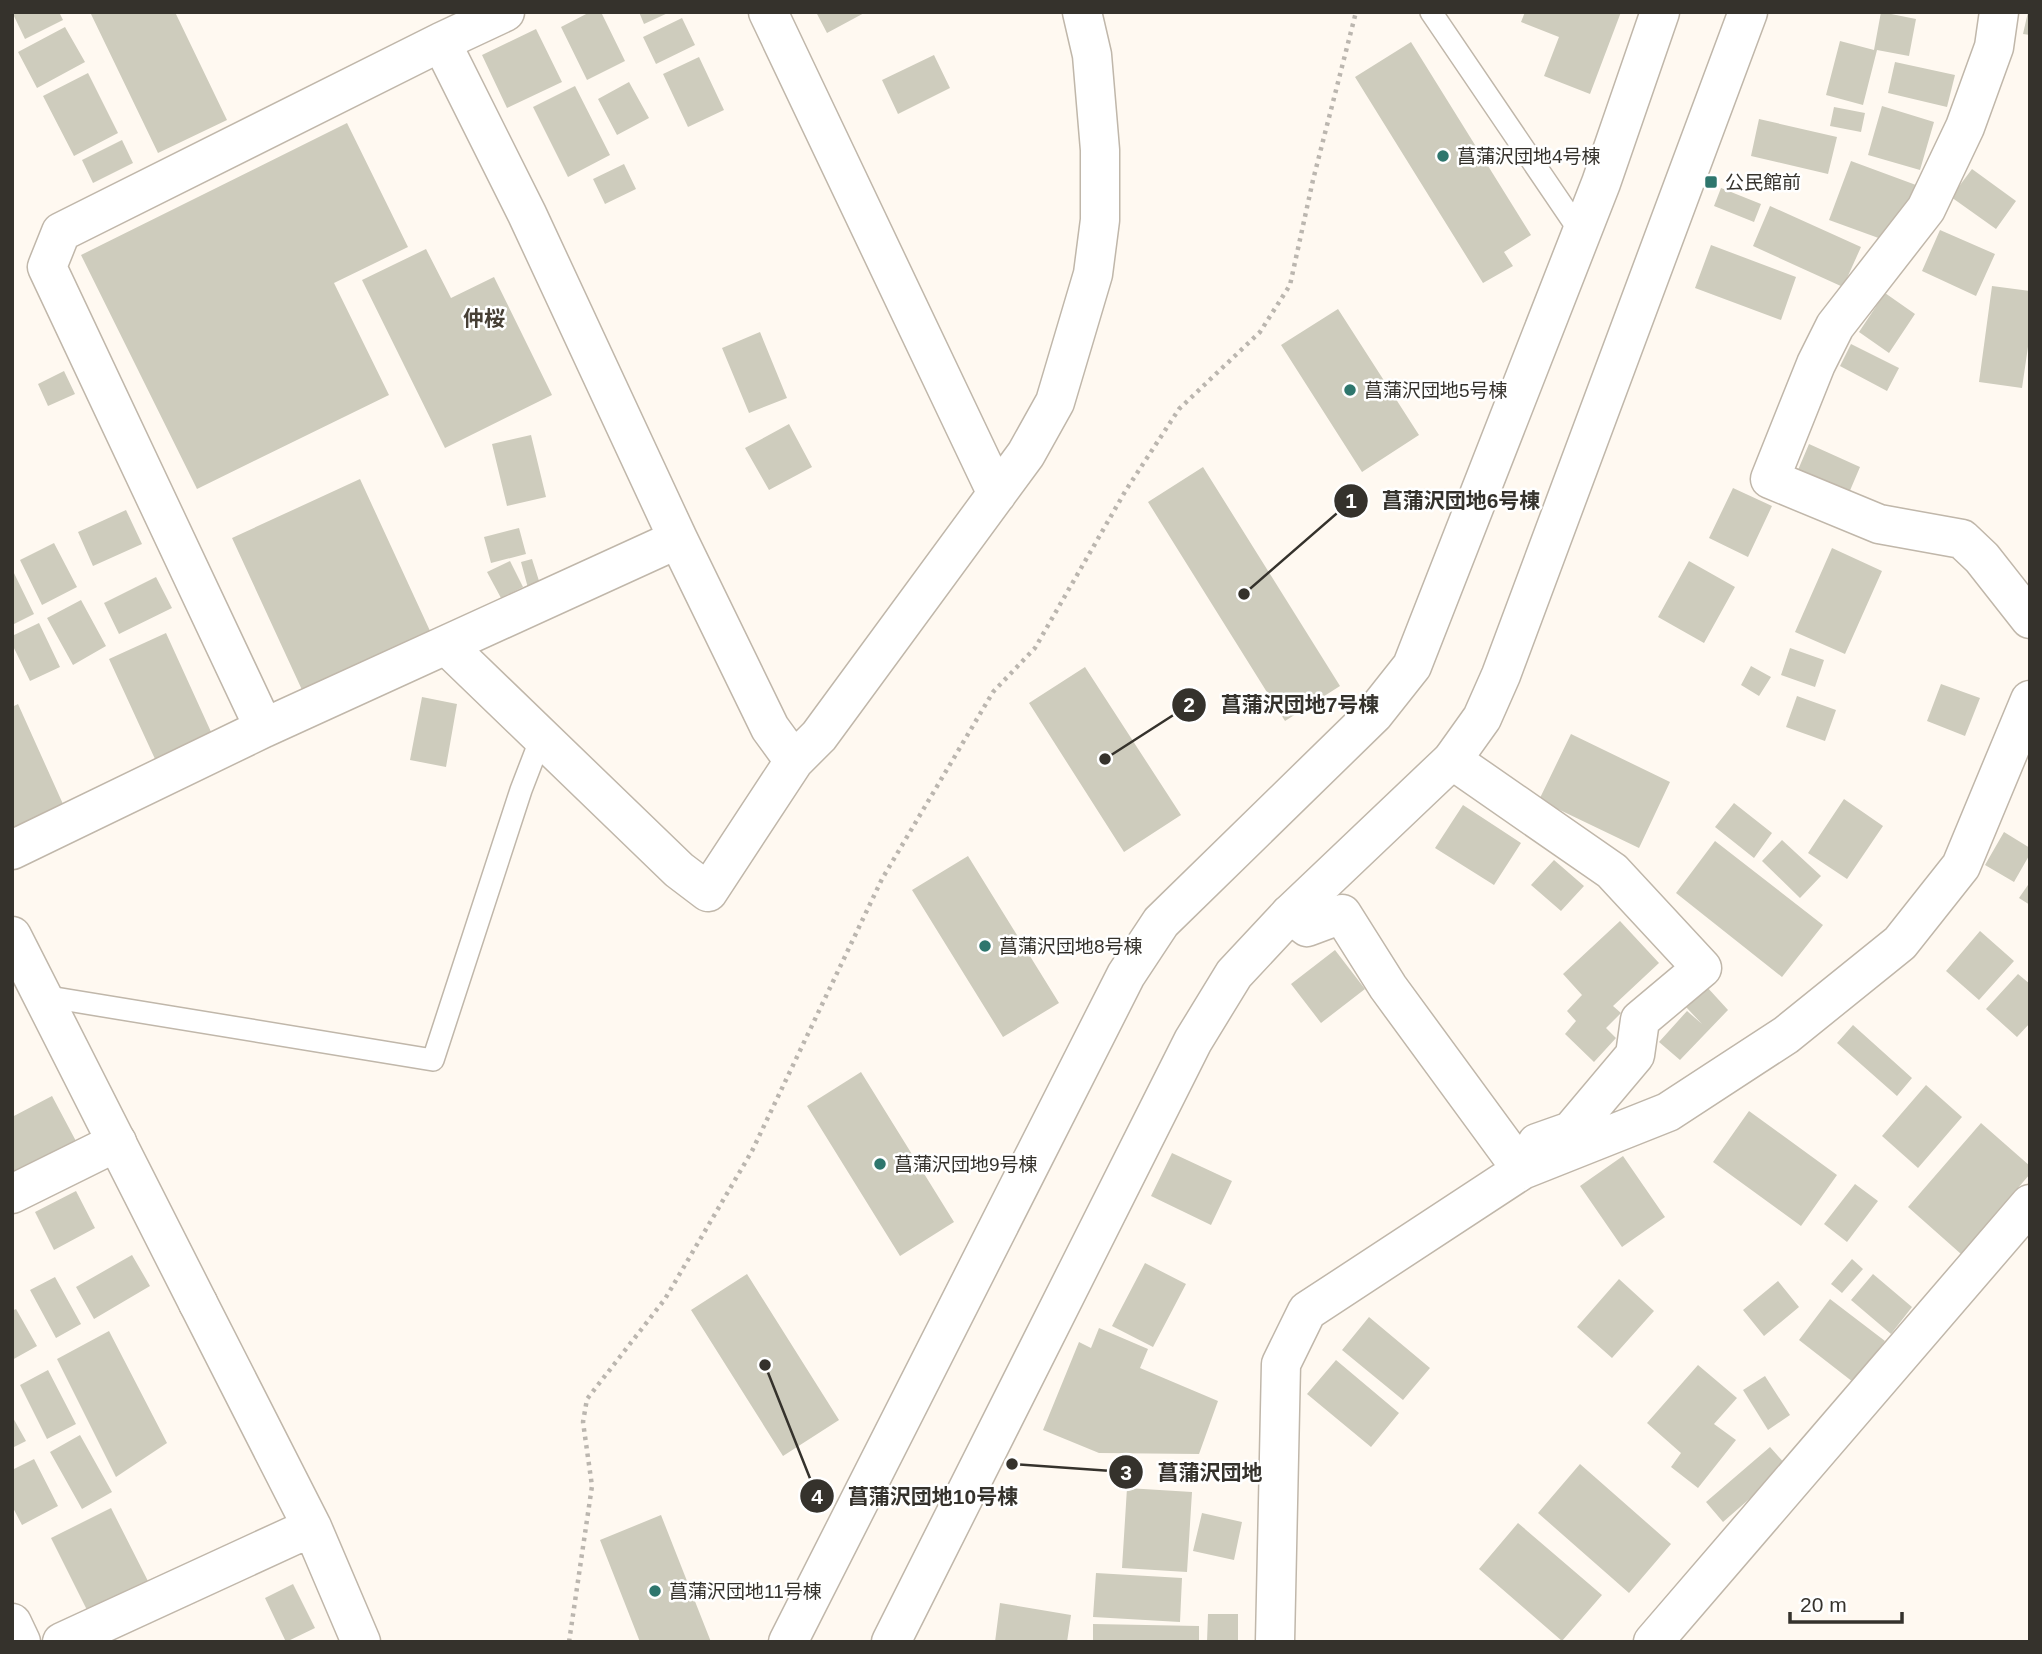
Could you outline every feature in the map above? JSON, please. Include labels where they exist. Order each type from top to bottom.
[{"type":"street","points":[[264,728],[47,268],[61,232],[505,12]]},
{"type":"street","points":[[768,12],[997,494]]},
{"type":"street","points":[[446,645],[679,870],[708,892],[794,761],[819,736],[1026,454],[1055,402],[1093,274],[1100,220],[1100,150],[1092,55],[1082,12]]},
{"type":"street","points":[[789,1642],[1126,975],[1161,922],[1374,714],[1412,666],[1601,183],[1660,12]]},
{"type":"street","points":[[891,1642],[1193,1041],[1234,974],[1290,914],[1452,760],[1482,718],[1501,675],[1748,12]]},
{"type":"street","points":[[1999,12],[1994,47],[1973,104],[1926,209],[1835,326],[1816,364],[1770,479],[1879,524],[1962,539],[1982,558],[2030,619]]},
{"type":"street","points":[[442,42],[527,214],[678,539],[771,729],[794,761]]},
{"type":"street","points":[[12,850],[264,728],[678,539]]},
{"type":"street","points":[[1516,1162],[1668,1112],[1786,1035],[1900,943],[1961,866],[2030,700]]},
{"type":"street","points":[[1275,1642],[1281,1364],[1307,1311],[1516,1162],[1571,1131],[1635,1055],[1640,1020],[1702,968],[1612,871],[1452,760]]},
{"type":"street","points":[[1290,914],[1307,927],[1342,914],[1388,987],[1516,1162]]},
{"type":"street","points":[[12,936],[313,1527],[361,1642]]},
{"type":"street","points":[[12,1194],[117,1142]]},
{"type":"street","points":[[1653,1642],[2030,1204]]},
{"type":"street","points":[[62,1642],[313,1527]]},
{"type":"street","points":[[12,1623],[21,1642]]},
{"type":"lane","points":[[1431,12],[1581,233]]},
{"type":"lane","points":[[43,996],[433,1060],[521,789],[541,738]]},
{"type":"path","points":[[569,1642],[592,1486],[583,1423],[587,1399],[665,1299],[752,1151],[882,879],[993,692],[1034,648],[1126,490],[1179,409],[1260,332],[1290,285],[1313,180],[1356,12]]},
{"type":"building","points":[[12,12],[59,12],[63,20],[25,39]]},
{"type":"building","points":[[90,12],[175,12],[227,120],[158,153]]},
{"type":"building","points":[[590,12],[601,12],[625,61],[587,80],[561,27]]},
{"type":"building","points":[[639,12],[670,12],[644,24]]},
{"type":"building","points":[[816,12],[866,12],[827,33]]},
{"type":"building","points":[[1525,12],[1621,12],[1590,94],[1544,76],[1559,37],[1521,22]]},
{"type":"building","points":[[1881,12],[1916,19],[1909,56],[1877,50],[1863,105],[1826,95],[1840,41],[1874,50]]},
{"type":"building","points":[[2030,12],[2030,35],[2023,34]]},
{"type":"building","points":[[682,18],[695,45],[656,64],[643,37]]},
{"type":"building","points":[[65,27],[85,62],[37,88],[18,52]]},
{"type":"building","points":[[536,29],[562,82],[507,108],[482,55]]},
{"type":"building","name":"菖蒲沢団地4号棟","points":[[1411,42],[1531,235],[1504,252],[1513,266],[1483,283],[1355,77]]},
{"type":"building","points":[[934,55],[950,88],[898,114],[882,80]]},
{"type":"building","points":[[699,57],[724,110],[688,127],[663,74]]},
{"type":"building","points":[[1895,62],[1955,75],[1947,107],[1888,93]]},
{"type":"building","points":[[88,73],[118,133],[74,156],[43,96]]},
{"type":"building","points":[[629,82],[649,118],[617,135],[598,99]]},
{"type":"building","points":[[575,86],[610,155],[568,177],[533,107]]},
{"type":"building","points":[[1882,106],[1934,122],[1920,170],[1868,155]]},
{"type":"building","points":[[1834,107],[1865,113],[1861,132],[1830,126]]},
{"type":"building","points":[[1759,119],[1837,137],[1828,174],[1751,156]]},
{"type":"building","points":[[347,123],[408,247],[334,283],[389,395],[197,489],[81,255]]},
{"type":"building","points":[[122,140],[133,163],[93,183],[82,160]]},
{"type":"building","points":[[1851,161],[1916,185],[1895,244],[1829,220]]},
{"type":"building","points":[[624,164],[636,189],[605,204],[593,179]]},
{"type":"building","points":[[1972,169],[2016,201],[1996,229],[1951,197]]},
{"type":"building","points":[[1721,188],[1761,204],[1754,222],[1714,206]]},
{"type":"building","points":[[1770,206],[1861,247],[1843,287],[1753,246]]},
{"type":"building","points":[[1940,230],[1995,254],[1976,296],[1922,271]]},
{"type":"building","points":[[1711,245],[1796,277],[1781,320],[1695,288]]},
{"type":"building","points":[[426,249],[451,298],[494,277],[552,395],[445,448],[362,280]]},
{"type":"building","points":[[1992,286],[2030,291],[2030,333],[2022,388],[1979,382]]},
{"type":"building","points":[[1885,293],[1915,314],[1889,353],[1859,332]]},
{"type":"building","name":"菖蒲沢団地5号棟","points":[[1338,309],[1419,435],[1362,472],[1281,345]]},
{"type":"building","points":[[760,332],[787,398],[749,413],[722,348]]},
{"type":"building","points":[[1851,344],[1899,368],[1887,391],[1840,366]]},
{"type":"building","points":[[64,371],[75,394],[48,406],[38,384]]},
{"type":"building","points":[[789,424],[812,467],[769,490],[745,448]]},
{"type":"building","points":[[531,435],[546,497],[507,506],[492,444]]},
{"type":"building","points":[[1809,444],[1860,467],[1846,500],[1795,477]]},
{"type":"building","points":[[1203,467],[1340,686],[1285,721],[1148,502]]},
{"type":"building","points":[[360,479],[431,633],[303,692],[232,538]]},
{"type":"building","points":[[1733,488],[1772,506],[1748,557],[1709,538]]},
{"type":"building","points":[[126,510],[142,544],[93,566],[78,532]]},
{"type":"building","points":[[519,528],[526,554],[491,563],[484,537]]},
{"type":"building","points":[[54,543],[77,587],[42,605],[20,560]]},
{"type":"building","points":[[1832,548],[1882,571],[1845,654],[1795,632]]},
{"type":"building","points":[[532,559],[540,584],[528,588],[521,562]]},
{"type":"building","points":[[510,561],[523,587],[501,598],[487,572]]},
{"type":"building","points":[[1689,561],[1735,587],[1704,643],[1658,617]]},
{"type":"building","points":[[12,569],[34,614],[12,625]]},
{"type":"building","points":[[156,577],[172,608],[119,634],[104,603]]},
{"type":"building","points":[[81,600],[106,646],[73,665],[47,618]]},
{"type":"building","points":[[39,623],[60,667],[30,681],[12,644],[12,636]]},
{"type":"building","points":[[166,633],[212,734],[155,759],[109,659]]},
{"type":"building","points":[[1790,648],[1824,660],[1815,687],[1781,675]]},
{"type":"building","points":[[1751,666],[1771,677],[1759,696],[1741,685]]},
{"type":"building","points":[[1085,667],[1181,815],[1124,852],[1029,703]]},
{"type":"building","points":[[1941,684],[1980,698],[1965,736],[1927,721]]},
{"type":"building","points":[[1797,696],[1836,710],[1825,741],[1786,727]]},
{"type":"building","points":[[422,697],[457,704],[446,767],[410,760]]},
{"type":"building","points":[[18,704],[63,804],[12,828],[12,707]]},
{"type":"building","points":[[1571,734],[1670,782],[1639,848],[1539,800]]},
{"type":"building","points":[[1844,799],[1883,826],[1847,879],[1808,853]]},
{"type":"building","points":[[1734,803],[1772,833],[1754,858],[1715,827]]},
{"type":"building","points":[[1463,805],[1521,843],[1494,885],[1435,848]]},
{"type":"building","points":[[2004,832],[2030,848],[2030,854],[2014,882],[1985,865]]},
{"type":"building","points":[[1782,840],[1821,876],[1800,898],[1762,861]]},
{"type":"building","points":[[1715,841],[1823,925],[1782,977],[1676,893]]},
{"type":"building","name":"菖蒲沢団地8号棟","points":[[968,856],[1059,1003],[1003,1037],[912,890]]},
{"type":"building","points":[[1554,860],[1584,886],[1561,911],[1531,885]]},
{"type":"building","points":[[2030,882],[2030,905],[2019,898]]},
{"type":"building","points":[[1620,921],[1659,963],[1613,1006],[1621,1013],[1606,1028],[1616,1038],[1594,1062],[1565,1034],[1576,1021],[1567,1011],[1582,995],[1563,974]]},
{"type":"building","points":[[1980,931],[2014,961],[1979,1000],[1946,971]]},
{"type":"building","points":[[1335,950],[1365,989],[1321,1023],[1291,984]]},
{"type":"building","points":[[2018,974],[2030,984],[2030,1023],[2017,1037],[1986,1009]]},
{"type":"building","points":[[1707,987],[1728,1010],[1680,1060],[1659,1042],[1687,1011],[1702,1024],[1686,1007]]},
{"type":"building","points":[[1853,1025],[1912,1078],[1897,1096],[1837,1043]]},
{"type":"building","name":"菖蒲沢団地9号棟","points":[[861,1072],[954,1222],[900,1256],[807,1106]]},
{"type":"building","points":[[1926,1085],[1962,1117],[1918,1168],[1882,1136]]},
{"type":"building","points":[[52,1096],[77,1143],[12,1177],[12,1117]]},
{"type":"building","points":[[1749,1111],[1837,1175],[1801,1226],[1713,1162]]},
{"type":"building","points":[[1981,1123],[2030,1166],[2030,1174],[1961,1254],[1908,1207]]},
{"type":"building","points":[[1172,1153],[1232,1181],[1211,1225],[1151,1196]]},
{"type":"building","points":[[1623,1156],[1665,1217],[1622,1247],[1580,1186]]},
{"type":"building","points":[[1855,1184],[1878,1201],[1847,1242],[1824,1224]]},
{"type":"building","points":[[76,1191],[95,1228],[54,1250],[35,1212]]},
{"type":"building","points":[[132,1255],[150,1286],[94,1319],[76,1287]]},
{"type":"building","points":[[1852,1259],[1863,1269],[1842,1293],[1831,1284]]},
{"type":"building","points":[[1145,1263],[1186,1284],[1153,1347],[1112,1326]]},
{"type":"building","points":[[747,1274],[839,1420],[783,1456],[691,1310]]},
{"type":"building","points":[[1873,1274],[1912,1307],[1891,1334],[1851,1300]]},
{"type":"building","points":[[55,1277],[81,1324],[56,1338],[30,1290]]},
{"type":"building","points":[[1619,1279],[1654,1311],[1612,1358],[1577,1327]]},
{"type":"building","points":[[1778,1281],[1799,1307],[1764,1336],[1743,1310]]},
{"type":"building","points":[[1830,1299],[1885,1341],[1853,1382],[1799,1340]]},
{"type":"building","points":[[16,1309],[37,1346],[12,1360],[12,1311]]},
{"type":"building","points":[[1369,1317],[1430,1368],[1403,1400],[1342,1350]]},
{"type":"building","points":[[1099,1328],[1148,1349],[1140,1368],[1218,1401],[1199,1454],[1099,1453],[1043,1430],[1079,1342],[1091,1348]]},
{"type":"building","points":[[109,1331],[167,1443],[116,1477],[57,1359]]},
{"type":"building","points":[[1336,1360],[1399,1413],[1371,1447],[1307,1394]]},
{"type":"building","points":[[1698,1365],[1737,1398],[1714,1424],[1736,1440],[1698,1488],[1671,1467],[1681,1453],[1647,1423]]},
{"type":"building","points":[[48,1370],[76,1424],[47,1439],[20,1385]]},
{"type":"building","points":[[1765,1376],[1790,1415],[1768,1430],[1743,1390]]},
{"type":"building","points":[[12,1416],[26,1441],[12,1448]]},
{"type":"building","points":[[80,1435],[112,1492],[82,1509],[50,1452]]},
{"type":"building","points":[[1770,1447],[1787,1466],[1723,1522],[1706,1502]]},
{"type":"building","points":[[34,1459],[58,1506],[22,1525],[12,1506],[12,1470]]},
{"type":"building","points":[[1580,1464],[1671,1544],[1629,1593],[1538,1513]]},
{"type":"building","points":[[1127,1488],[1192,1492],[1187,1572],[1122,1568]]},
{"type":"building","points":[[111,1508],[151,1587],[91,1618],[51,1538]]},
{"type":"building","points":[[1202,1513],[1242,1522],[1234,1560],[1193,1551]]},
{"type":"building","name":"菖蒲沢団地11号棟","points":[[661,1515],[711,1642],[640,1642],[600,1540]]},
{"type":"building","points":[[1518,1523],[1602,1595],[1562,1641],[1479,1569]]},
{"type":"building","points":[[1096,1573],[1182,1578],[1180,1622],[1093,1617]]},
{"type":"building","points":[[293,1584],[315,1628],[286,1642],[265,1598]]},
{"type":"building","points":[[1000,1603],[1071,1615],[1067,1642],[995,1642]]},
{"type":"building","points":[[1208,1614],[1238,1614],[1238,1642],[1207,1642]]},
{"type":"building","points":[[1093,1624],[1199,1626],[1199,1642],[1093,1642]]},
{"type":"place","name":"菖蒲沢団地4号棟","points":[[1443,156]]},
{"type":"place","name":"公民館前","points":[[1711,182]]},
{"type":"place","name":"菖蒲沢団地5号棟","points":[[1350,390]]},
{"type":"place","name":"菖蒲沢団地6号棟","points":[[1244,594]]},
{"type":"place","name":"菖蒲沢団地7号棟","points":[[1105,759]]},
{"type":"place","name":"菖蒲沢団地8号棟","points":[[985,946]]},
{"type":"place","name":"菖蒲沢団地9号棟","points":[[880,1164]]},
{"type":"place","name":"菖蒲沢団地10号棟","points":[[765,1365]]},
{"type":"place","name":"菖蒲沢団地","points":[[1012,1464]]},
{"type":"place","name":"菖蒲沢団地11号棟","points":[[655,1591]]},
{"type":"district","name":"仲桜","points":[[484,318]]}]
